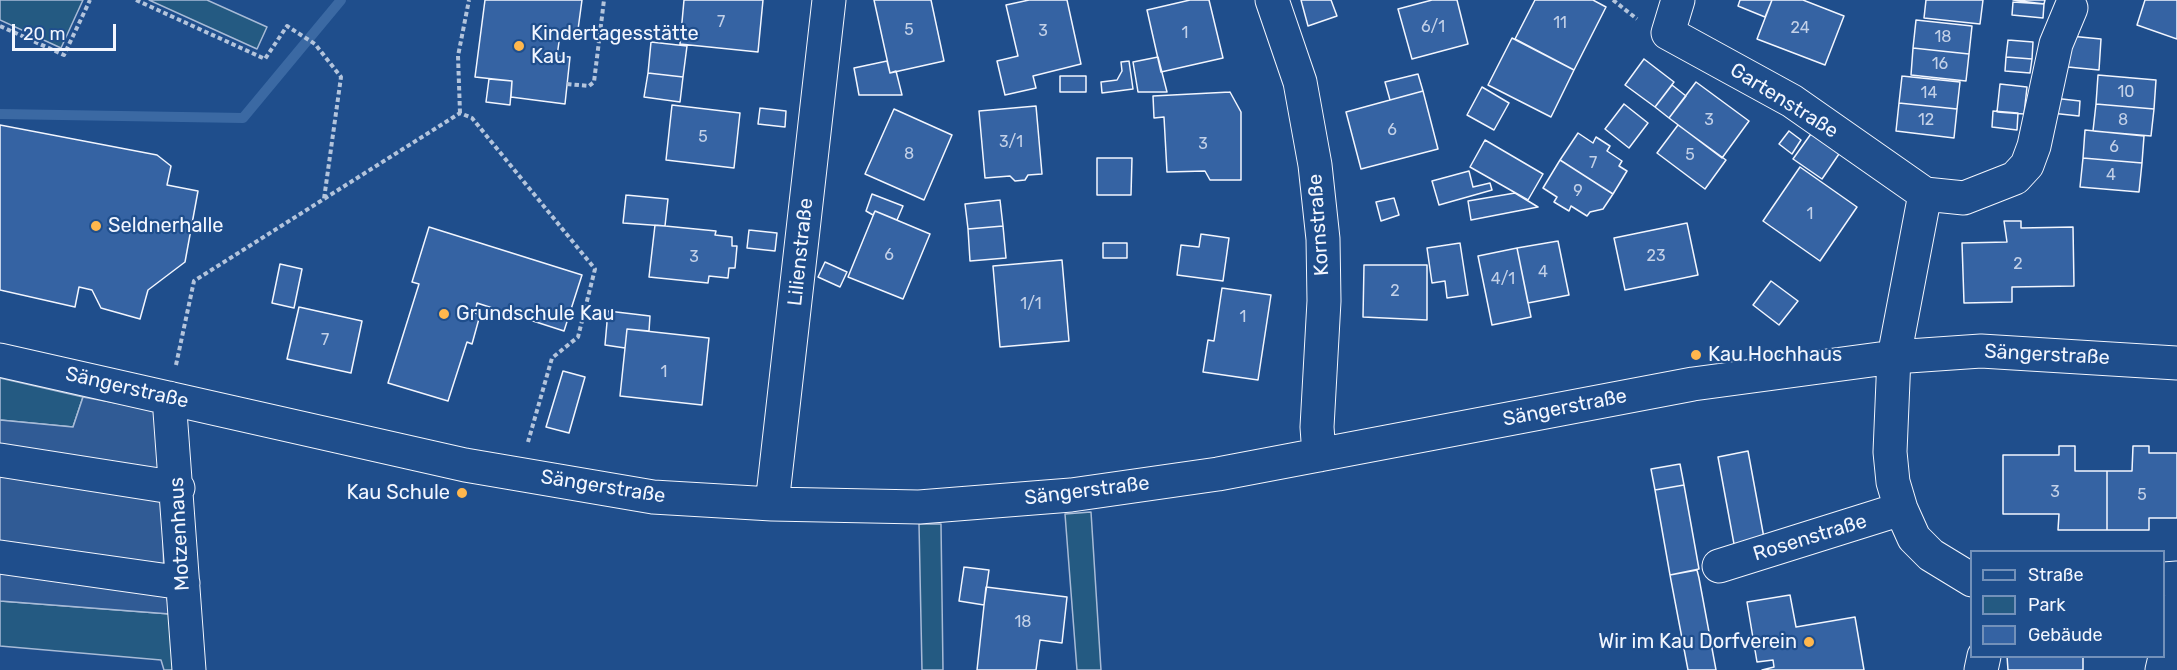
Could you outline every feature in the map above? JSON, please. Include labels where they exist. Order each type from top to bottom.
[{"type":"street","name":"Lilienstraße","points":[[772,504],[829,0]]},
{"type":"street","name":"Kornstraße","points":[[1272,0],[1300,82],[1315,165],[1323,239],[1324,301],[1317,427],[1319,455]]},
{"type":"street","name":"Gartenstraße","points":[[1678,0],[1668,33],[1792,101],[1925,194],[1964,198],[2015,178],[2027,165],[2034,146],[2056,44],[2071,8]]},
{"type":"street","points":[[1925,194],[1894,357],[1890,452],[1893,482],[1900,509],[1914,538],[1931,555],[1970,579]]},
{"type":"street","name":"Sängerstraße","points":[[0,360],[520,475],[652,497],[772,504],[919,507],[1071,495],[1218,474],[1693,384],[1894,357],[1981,351],[2177,363]]},
{"type":"street","name":"Motzenhaus","points":[[169,398],[178,488],[189,670]]},
{"type":"street","points":[[0,460],[178,488]]},
{"type":"street","name":"Rosenstraße","points":[[1719,566],[1900,509]]},
{"type":"street","points":[[0,557],[183,583]]},
{"type":"street","points":[[2165,657],[2177,607]]},
{"type":"path","points":[[0,26],[64,55],[90,0]]},
{"type":"path","points":[[136,0],[265,59],[287,26],[315,44],[341,77],[324,200]]},
{"type":"path","points":[[460,113],[458,56],[469,0]]},
{"type":"path","points":[[567,84],[589,86],[594,82],[604,0]]},
{"type":"path","points":[[169,398],[194,281],[460,113]]},
{"type":"path","points":[[460,113],[472,118],[595,269],[578,337],[552,358],[520,475]]},
{"type":"green space","points":[[0,0],[83,0],[61,48],[0,20]]},
{"type":"green space","points":[[149,0],[207,0],[267,27],[257,49]]},
{"type":"green space","points":[[0,378],[83,397],[73,427],[0,420]]},
{"type":"green space","points":[[1091,512],[1101,670],[1077,670],[1065,514]]},
{"type":"green space","points":[[919,524],[941,524],[943,670],[922,670]]},
{"type":"green space","points":[[0,601],[170,614],[178,670],[164,670],[161,660],[0,646]]},
{"type":"shaded area","points":[[83,397],[160,411],[164,581],[170,614],[0,601],[0,420],[73,427]]},
{"type":"building","name":"Kindertagesstätte Kau","points":[[485,0],[582,0],[577,37],[560,35],[557,56],[570,57],[565,104],[511,97],[512,81],[475,77]]},
{"type":"building","points":[[684,0],[763,0],[758,52],[680,44]]},
{"type":"building","points":[[874,0],[931,0],[944,61],[890,73]]},
{"type":"building","points":[[1029,0],[1067,0],[1081,64],[1033,76],[1036,88],[1005,95],[997,61],[1018,56],[1006,5]]},
{"type":"building","points":[[1190,0],[1209,0],[1223,58],[1161,72],[1147,10]]},
{"type":"building","points":[[1301,0],[1331,0],[1337,16],[1308,26]]},
{"type":"building","points":[[1432,0],[1457,0],[1468,44],[1412,59],[1398,9]]},
{"type":"building","points":[[1535,0],[1593,0],[1606,7],[1574,70],[1515,39]]},
{"type":"building","points":[[1740,0],[1772,0],[1765,17],[1738,6]]},
{"type":"building","points":[[1772,0],[1803,0],[1844,16],[1825,65],[1757,39]]},
{"type":"building","points":[[1926,0],[1983,0],[1980,24],[1924,18]]},
{"type":"building","points":[[2013,0],[2045,0],[2044,4]]},
{"type":"building","points":[[2145,0],[2177,0],[2177,39],[2137,25]]},
{"type":"building","points":[[2013,2],[2044,4],[2043,18],[2012,15]]},
{"type":"building","points":[[1916,20],[1972,26],[1969,54],[1913,48]]},
{"type":"building","points":[[2070,36],[2101,39],[2099,70],[2068,67]]},
{"type":"building","points":[[1512,38],[1574,70],[1551,117],[1488,85]]},
{"type":"building","points":[[2008,40],[2033,42],[2032,59],[2006,57]]},
{"type":"building","points":[[651,42],[687,46],[683,77],[648,73]]},
{"type":"building","points":[[1913,48],[1969,54],[1966,81],[1911,75]]},
{"type":"building","points":[[1158,57],[1167,92],[1138,92],[1133,62]]},
{"type":"building","points":[[2006,57],[2032,59],[2030,73],[2005,71]]},
{"type":"building","points":[[1644,59],[1674,82],[1655,107],[1625,85]]},
{"type":"building","points":[[887,61],[890,73],[896,71],[902,95],[859,95],[854,68]]},
{"type":"building","points":[[1129,61],[1133,89],[1102,93],[1101,82],[1117,80],[1122,71],[1121,62]]},
{"type":"building","points":[[648,73],[683,77],[680,102],[644,97]]},
{"type":"building","points":[[1418,74],[1423,91],[1390,100],[1385,82]]},
{"type":"building","points":[[2098,75],[2156,80],[2154,109],[2096,104]]},
{"type":"building","points":[[1060,76],[1086,76],[1086,92],[1060,92]]},
{"type":"building","points":[[1902,76],[1960,82],[1957,109],[1899,103]]},
{"type":"building","points":[[489,79],[512,81],[510,105],[486,102]]},
{"type":"building","points":[[1696,82],[1749,121],[1722,158],[1669,118]]},
{"type":"building","points":[[2000,84],[2027,87],[2024,114],[1997,112]]},
{"type":"building","points":[[1672,85],[1686,96],[1669,118],[1655,107]]},
{"type":"building","points":[[1482,87],[1509,103],[1494,130],[1467,115]]},
{"type":"building","points":[[1423,91],[1438,149],[1361,169],[1346,112]]},
{"type":"building","points":[[1230,92],[1241,112],[1241,180],[1210,180],[1205,171],[1167,172],[1164,117],[1154,118],[1153,96]]},
{"type":"building","points":[[2053,98],[2080,101],[2079,116],[2051,113]]},
{"type":"building","points":[[1899,103],[1957,109],[1954,138],[1896,131]]},
{"type":"building","points":[[1624,104],[1648,123],[1629,148],[1605,129]]},
{"type":"building","points":[[2096,104],[2154,109],[2151,136],[2093,131]]},
{"type":"building","points":[[672,105],[740,113],[734,168],[666,160]]},
{"type":"building","points":[[1036,106],[1042,174],[1028,175],[1025,180],[1015,181],[1010,176],[985,178],[979,111]]},
{"type":"building","points":[[760,108],[786,111],[785,127],[758,124]]},
{"type":"building","points":[[894,109],[952,135],[924,200],[865,174]]},
{"type":"building","points":[[1993,111],[2018,113],[2017,130],[1992,127]]},
{"type":"building","name":"Seldnerhalle","points":[[0,125],[157,155],[171,166],[167,185],[198,191],[185,262],[148,290],[140,319],[101,308],[92,290],[79,287],[75,307],[0,290]]},
{"type":"building","points":[[1678,125],[1726,160],[1705,189],[1657,153]]},
{"type":"building","points":[[2085,130],[2144,136],[2142,163],[2083,158]]},
{"type":"building","points":[[1789,131],[1801,140],[1792,154],[1779,144]]},
{"type":"building","points":[[1813,131],[1841,151],[1822,179],[1793,159]]},
{"type":"building","points":[[1578,133],[1593,143],[1596,137],[1610,146],[1607,151],[1622,161],[1619,166],[1627,171],[1613,194],[1560,160]]},
{"type":"building","points":[[1485,140],[1543,174],[1528,200],[1470,167]]},
{"type":"building","points":[[1097,158],[1132,158],[1131,195],[1097,195]]},
{"type":"building","points":[[2083,158],[2142,163],[2139,192],[2080,187]]},
{"type":"building","points":[[1560,160],[1613,194],[1603,209],[1590,212],[1587,216],[1571,206],[1569,211],[1554,202],[1557,197],[1543,188]]},
{"type":"building","points":[[1800,167],[1857,207],[1820,261],[1763,221]]},
{"type":"building","points":[[1469,171],[1473,187],[1490,183],[1492,190],[1439,205],[1432,181]]},
{"type":"building","points":[[1515,193],[1538,207],[1471,220],[1468,201]]},
{"type":"building","points":[[872,194],[903,206],[897,220],[875,211],[873,215],[866,211]]},
{"type":"building","points":[[626,195],[668,199],[665,226],[623,223]]},
{"type":"building","points":[[1394,198],[1399,215],[1381,221],[1376,202]]},
{"type":"building","points":[[1000,200],[1003,226],[968,229],[965,204]]},
{"type":"building","points":[[875,211],[930,234],[903,299],[848,277]]},
{"type":"building","points":[[2004,221],[2021,221],[2021,228],[2073,227],[2074,286],[2012,287],[2012,302],[1964,303],[1962,243],[2007,242]]},
{"type":"building","points":[[1687,223],[1698,275],[1625,290],[1614,238]]},
{"type":"building","points":[[655,225],[716,231],[715,235],[732,237],[732,246],[737,246],[735,268],[729,268],[728,278],[709,276],[708,283],[649,277]]},
{"type":"building","points":[[1003,226],[1006,258],[970,261],[968,229]]},
{"type":"building","name":"Grundschule Kau","points":[[429,227],[582,275],[564,331],[477,303],[475,313],[480,315],[472,344],[467,342],[448,401],[388,383],[419,284],[412,282]]},
{"type":"building","points":[[749,230],[777,233],[775,251],[747,248]]},
{"type":"building","points":[[1201,234],[1229,238],[1223,281],[1177,275],[1181,245],[1199,247]]},
{"type":"building","points":[[1558,241],[1569,295],[1528,303],[1517,248]]},
{"type":"building","points":[[1103,243],[1127,243],[1127,258],[1103,258]]},
{"type":"building","points":[[1460,243],[1468,295],[1447,298],[1445,281],[1432,283],[1427,248]]},
{"type":"building","points":[[1517,248],[1531,317],[1492,325],[1478,256]]},
{"type":"building","points":[[1062,260],[1069,341],[1000,347],[993,266]]},
{"type":"building","points":[[825,262],[847,272],[840,287],[818,277]]},
{"type":"building","points":[[280,264],[302,269],[294,308],[272,303]]},
{"type":"building","points":[[1364,265],[1427,265],[1427,320],[1363,317]]},
{"type":"building","points":[[1771,281],[1798,301],[1779,325],[1753,305]]},
{"type":"building","points":[[1222,288],[1271,295],[1258,380],[1203,372],[1208,340],[1214,341]]},
{"type":"building","points":[[299,307],[362,321],[351,373],[287,359]]},
{"type":"building","points":[[608,311],[650,316],[649,331],[627,329],[625,348],[605,345]]},
{"type":"building","points":[[627,329],[709,338],[702,405],[620,396]]},
{"type":"building","points":[[563,371],[585,377],[569,433],[546,427]]},
{"type":"building","points":[[2059,446],[2075,446],[2075,471],[2107,471],[2107,530],[2058,530],[2059,514],[2003,514],[2003,455],[2059,455]]},
{"type":"building","points":[[2133,446],[2149,446],[2149,453],[2177,453],[2177,518],[2149,518],[2149,530],[2107,530],[2107,471],[2132,471]]},
{"type":"building","points":[[1748,451],[1764,538],[1734,544],[1718,457]]},
{"type":"building","points":[[1680,464],[1684,485],[1655,490],[1651,469]]},
{"type":"building","points":[[1684,485],[1699,569],[1670,575],[1655,490]]},
{"type":"building","points":[[964,567],[989,570],[984,605],[959,601]]},
{"type":"building","points":[[1697,570],[1716,670],[1688,670],[1670,575]]},
{"type":"building","points":[[986,587],[1067,597],[1062,643],[1040,640],[1036,670],[977,670]]},
{"type":"building","points":[[1790,595],[1796,627],[1855,617],[1864,670],[1762,670],[1774,667],[1773,660],[1757,662],[1747,602]]},
{"type":"building","points":[[2007,658],[2083,658],[2083,670],[2008,670]]},
{"type":"waterway","points":[[0,114],[243,118],[341,0]]},
{"type":"place","name":"Kindertagesstätte Kau","points":[[519,46]]},
{"type":"place","name":"Seldnerhalle","points":[[96,226]]},
{"type":"place","name":"Grundschule Kau","points":[[444,314]]},
{"type":"place","name":"Kau Hochhaus","points":[[1696,355]]},
{"type":"place","name":"Kau Schule","points":[[462,493]]},
{"type":"place","name":"Wir im Kau Dorfverein","points":[[1809,642]]}]
